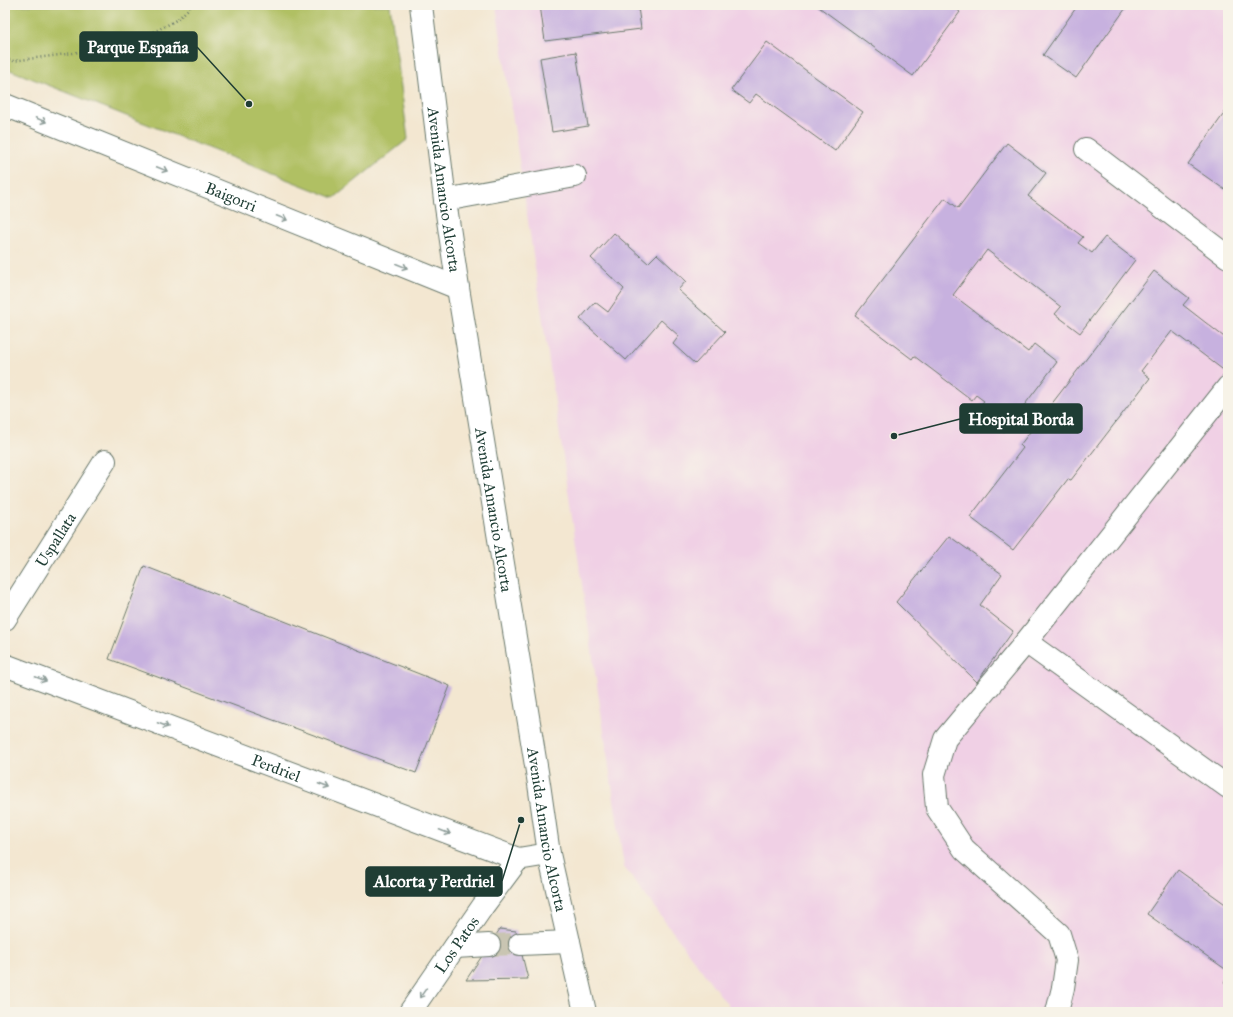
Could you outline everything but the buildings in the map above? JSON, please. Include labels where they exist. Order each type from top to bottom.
[{"type":"street","name":"Avenida Amancio Alcorta","points":[[421,5],[445,200],[458,288],[538,776],[549,854],[585,1012]]},
{"type":"street","name":"Baigorri","points":[[5,105],[458,288]]},
{"type":"street","points":[[1086,149],[1228,257]]},
{"type":"street","points":[[445,200],[575,176]]},
{"type":"street","points":[[1057,1012],[1063,988],[1067,960],[1059,934],[964,849],[937,808],[934,775],[945,739],[1224,401]]},
{"type":"street","name":"Uspallata","points":[[5,619],[105,461]]},
{"type":"street","points":[[1026,642],[1228,787]]},
{"type":"street","name":"Perdriel","points":[[5,665],[518,859],[549,854]]},
{"type":"street","name":"Los Patos","points":[[410,1012],[518,859]]},
{"type":"street","points":[[520,944],[569,942]]},
{"type":"street","points":[[455,947],[489,945]]},
{"type":"path","points":[[5,59],[12,61],[91,50],[146,35],[173,22],[192,5]]},
{"type":"shaded area","points":[[496,5],[1228,5],[1228,1012],[733,1012],[624,867]]},
{"type":"green space","points":[[5,5],[390,5],[408,139],[334,198],[5,68]]},
{"type":"tunnel","points":[[489,945],[520,944]]},
{"type":"place","name":"Parque España","points":[[249,104]]},
{"type":"place","name":"Hospital Borda","points":[[894,436]]},
{"type":"place","name":"Alcorta y Perdriel","points":[[521,820]]}]
